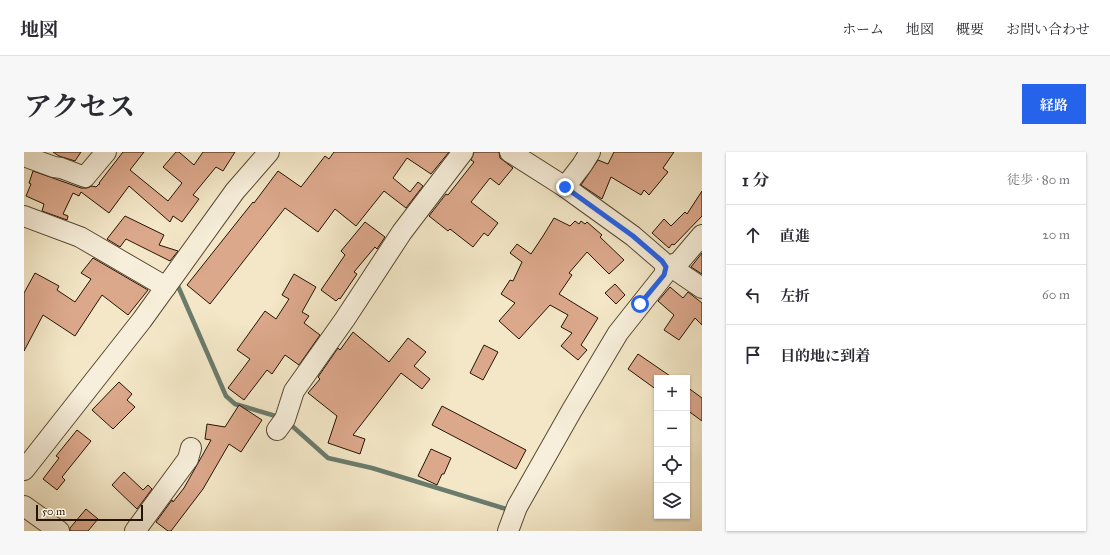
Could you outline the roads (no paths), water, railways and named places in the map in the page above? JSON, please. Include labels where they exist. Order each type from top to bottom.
[{"type":"street","points":[[24,156],[85,177],[106,152]]},
{"type":"street","points":[[24,468],[142,320],[235,191],[269,152]]},
{"type":"street","points":[[277,430],[285,419],[294,391],[345,319],[402,232],[463,152]]},
{"type":"street","points":[[510,152],[565,187],[633,236],[662,261],[666,267],[677,270],[702,288]]},
{"type":"street","points":[[565,187],[590,152]]},
{"type":"street","points":[[24,216],[80,236],[166,287]]},
{"type":"street","points":[[666,267],[679,262],[702,235]]},
{"type":"street","points":[[508,531],[517,507],[575,403],[618,334],[664,275],[666,267]]},
{"type":"street","points":[[135,531],[188,459],[191,448]]},
{"type":"street","points":[[24,506],[59,531]]},
{"type":"waterway","points":[[178,286],[226,396],[235,404],[279,417]]},
{"type":"waterway","points":[[291,425],[328,458],[372,468],[506,509]]}]
